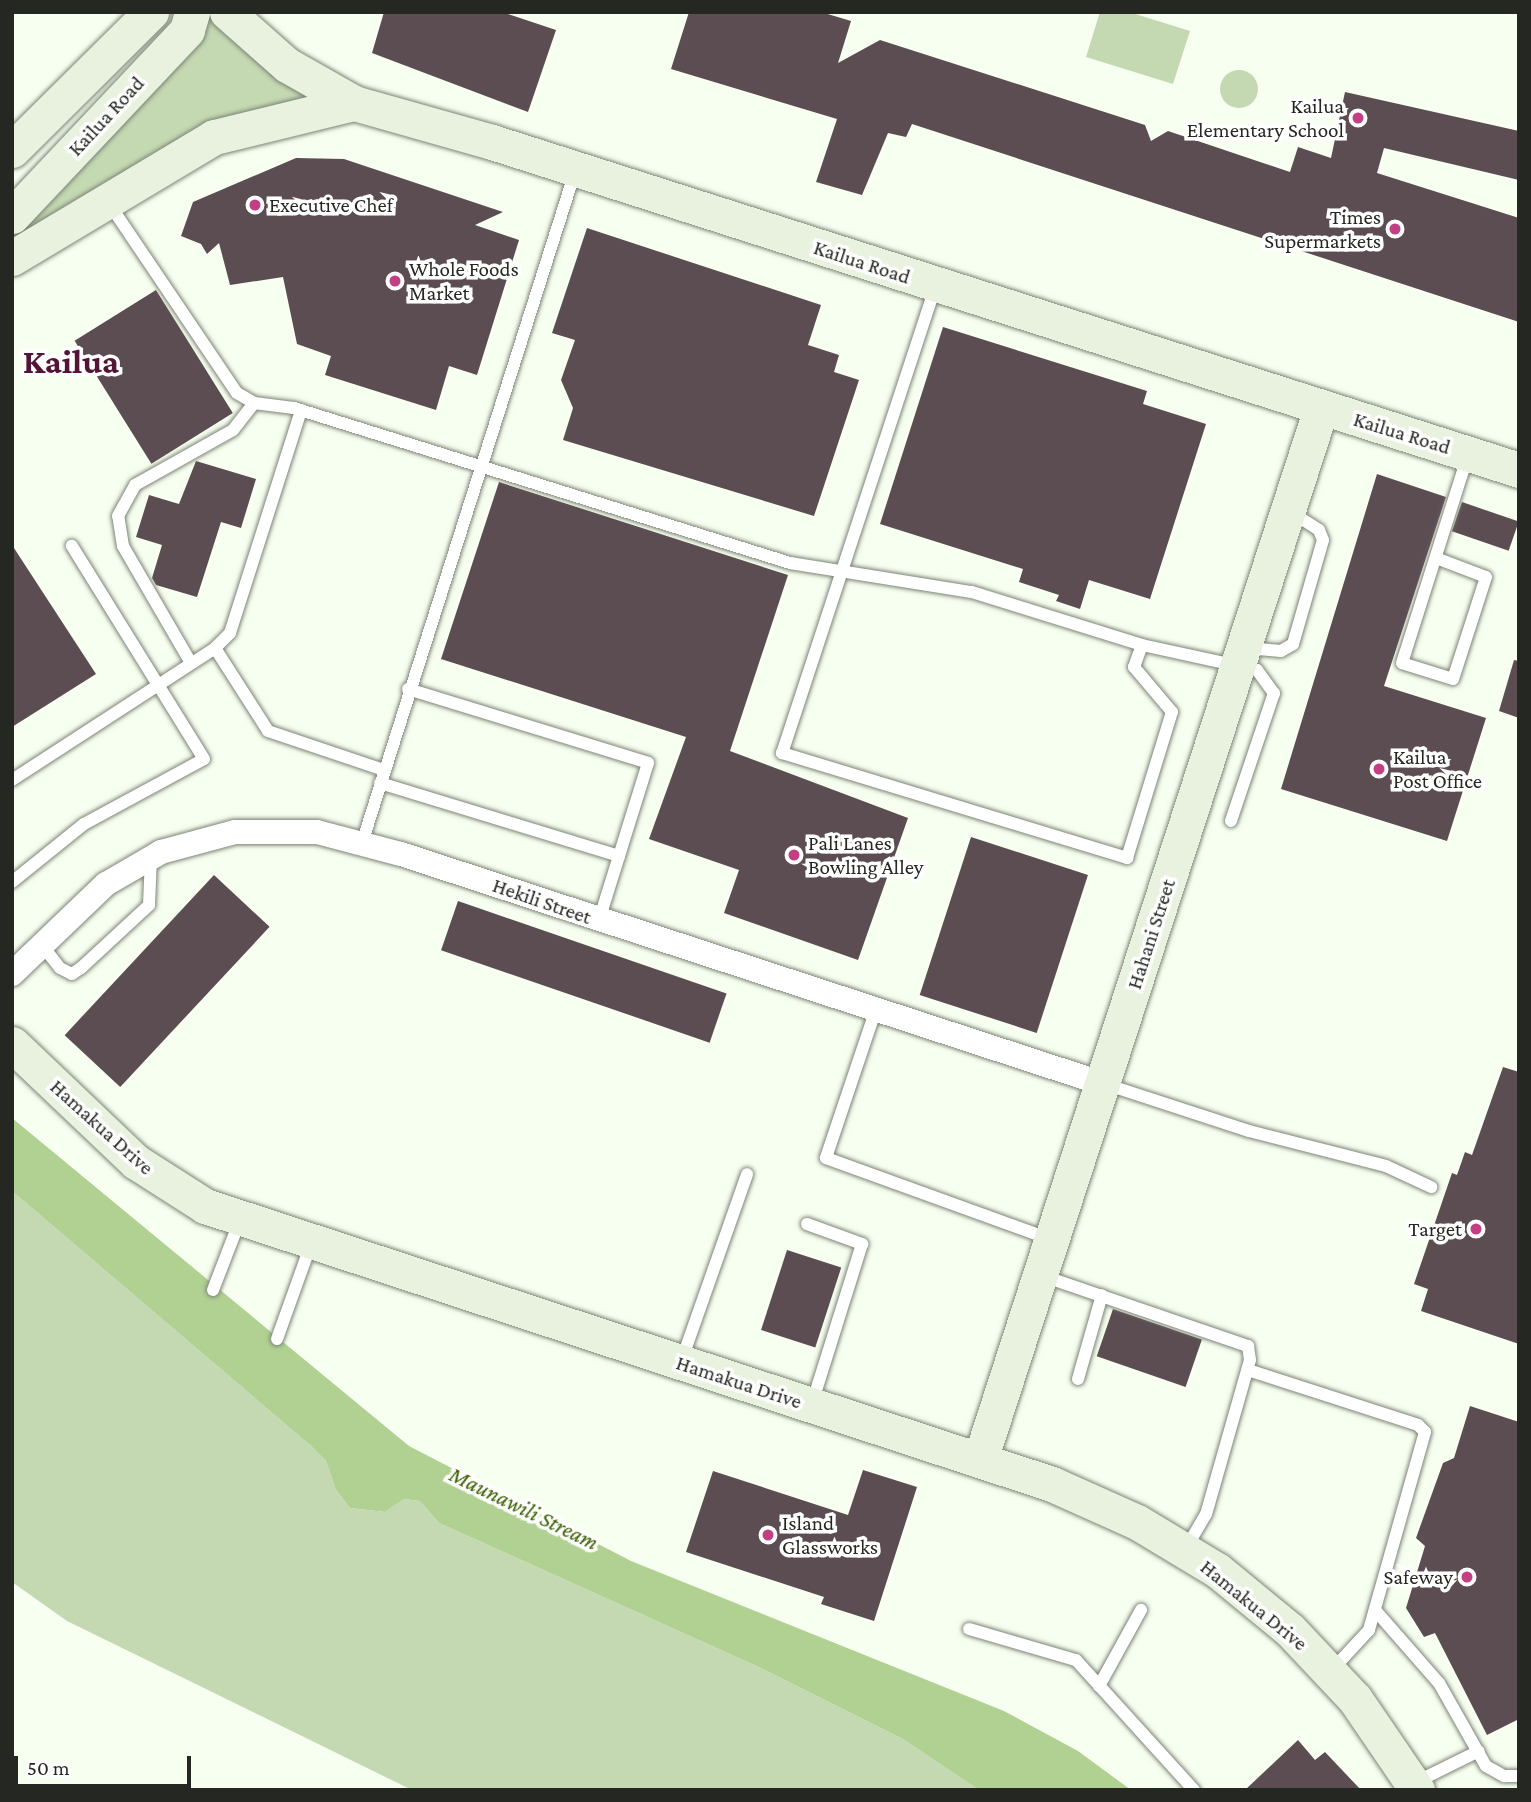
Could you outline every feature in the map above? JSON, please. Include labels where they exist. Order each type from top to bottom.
[{"type":"main road","name":"Kailua Road","points":[[12,150],[150,12]]},
{"type":"main road","name":"Kailua Road","points":[[12,216],[187,30],[192,12]]},
{"type":"main road","name":"Kailua Road","points":[[227,12],[294,71],[354,103],[576,169],[1519,470]]},
{"type":"main road","points":[[12,258],[106,198],[215,136],[354,103]]},
{"type":"main road","name":"Hahani Street","points":[[980,1460],[1101,1083],[1244,657],[1321,408]]},
{"type":"main road","name":"Hamakua Drive","points":[[12,1044],[136,1162],[195,1201],[240,1220],[980,1460],[1096,1501],[1185,1550],[1255,1599],[1331,1671],[1415,1786]]},
{"type":"street","name":"Hekili Street","points":[[12,974],[106,884],[152,857],[235,832],[317,832],[362,843],[1101,1083]]},
{"type":"lane","points":[[362,843],[408,689],[576,169]]},
{"type":"lane","points":[[106,198],[237,393],[254,403],[301,410],[790,563],[839,573],[972,592],[1142,645],[1244,657],[1269,679],[1274,693],[1231,821]]},
{"type":"lane","points":[[936,285],[839,573],[782,753],[1077,845],[1127,858],[1171,712],[1134,667],[1142,645]]},
{"type":"lane","points":[[191,663],[123,546],[118,516],[135,485],[233,430],[254,403]]},
{"type":"lane","points":[[12,779],[215,648],[230,633],[301,410]]},
{"type":"lane","points":[[1436,558],[1486,577],[1453,679],[1402,663],[1468,454]]},
{"type":"lane","points":[[12,882],[84,824],[202,763],[202,748],[72,546]]},
{"type":"lane","points":[[215,648],[268,731],[382,777],[619,856]]},
{"type":"lane","points":[[408,689],[648,763],[599,920]]},
{"type":"lane","points":[[42,945],[72,974],[99,954],[149,905],[152,857]]},
{"type":"lane","points":[[876,1009],[826,1158],[1051,1239]]},
{"type":"lane","points":[[1101,1083],[1249,1131],[1386,1166],[1431,1187]]},
{"type":"lane","points":[[681,1363],[747,1174]]},
{"type":"lane","points":[[213,1290],[240,1220]]},
{"type":"lane","points":[[807,1224],[862,1244],[812,1406]]},
{"type":"lane","points":[[277,1339],[311,1244]]},
{"type":"lane","points":[[1039,1275],[1244,1342],[1251,1353],[1206,1514],[1185,1550]]},
{"type":"lane","points":[[1078,1379],[1102,1295]]},
{"type":"lane","points":[[1248,1370],[1418,1425],[1425,1432],[1376,1610],[1366,1636],[1331,1671]]},
{"type":"lane","points":[[1376,1610],[1439,1683],[1494,1772],[1519,1776]]},
{"type":"lane","points":[[1099,1686],[1141,1611]]},
{"type":"lane","points":[[969,1629],[1076,1660],[1194,1790]]},
{"type":"lane","points":[[1415,1786],[1479,1751]]},
{"type":"shaded area","points":[[191,12],[229,12],[327,91],[293,117],[12,258],[12,216]]},
{"type":"shaded area","points":[[1100,12],[1129,12],[1190,31],[1173,84],[1086,57]]},
{"type":"shaded area","points":[[1239,70],[1253,75],[1258,89],[1253,103],[1239,108],[1225,103],[1220,89],[1225,75]]},
{"type":"shaded area","points":[[12,1191],[311,1446],[326,1461],[336,1490],[350,1508],[385,1512],[404,1499],[420,1501],[439,1523],[763,1669],[903,1739],[979,1790],[412,1790],[67,1621],[12,1582]]},
{"type":"water","name":"Maunawili Stream","points":[[12,1118],[409,1446],[631,1561],[1004,1711],[1078,1751],[1131,1790],[979,1790],[903,1739],[763,1669],[439,1523],[420,1501],[404,1499],[385,1512],[350,1508],[336,1490],[326,1461],[311,1446],[12,1191]]},
{"type":"building","points":[[384,12],[502,12],[556,30],[528,112],[372,53]]},
{"type":"building","points":[[689,12],[821,12],[851,21],[838,63],[880,40],[1145,125],[1151,141],[1168,131],[1290,172],[1298,147],[1331,158],[1345,92],[1519,131],[1519,180],[1384,148],[1377,173],[1519,218],[1519,322],[912,124],[906,137],[888,133],[862,195],[816,182],[837,119],[671,69]]},
{"type":"building","name":"Whole Foods Market","points":[[296,158],[344,159],[503,212],[475,225],[519,240],[477,375],[449,366],[436,410],[325,375],[331,356],[297,344],[283,277],[230,285],[219,243],[207,254],[201,244],[181,236],[193,202]]},
{"type":"building","points":[[587,228],[821,305],[808,345],[839,355],[834,372],[859,380],[814,516],[563,440],[573,408],[561,380],[575,340],[552,333]]},
{"type":"building","points":[[156,290],[233,413],[151,464],[75,341]]},
{"type":"building","points":[[943,327],[1147,391],[1143,404],[1206,424],[1150,599],[1089,580],[1080,609],[1056,601],[1059,595],[1019,582],[1023,569],[880,524]]},
{"type":"building","points":[[196,461],[256,479],[241,528],[221,522],[197,597],[156,585],[152,578],[162,545],[136,537],[149,495],[179,504]]},
{"type":"building","points":[[1377,474],[1446,497],[1384,686],[1486,718],[1447,841],[1281,789]]},
{"type":"building","points":[[499,482],[788,575],[730,751],[908,818],[858,960],[724,913],[739,870],[649,839],[686,737],[441,659]]},
{"type":"building","points":[[1462,502],[1519,522],[1509,551],[1452,531]]},
{"type":"building","points":[[12,545],[96,674],[12,727]]},
{"type":"building","points":[[1514,660],[1519,661],[1519,718],[1499,711]]},
{"type":"building","points":[[971,837],[1088,875],[1037,1033],[920,995]]},
{"type":"building","points":[[214,875],[270,927],[120,1087],[65,1035]]},
{"type":"building","points":[[458,901],[727,993],[710,1043],[441,950]]},
{"type":"building","name":"Target","points":[[1503,1067],[1519,1072],[1519,1344],[1421,1311],[1428,1289],[1414,1284],[1452,1173],[1457,1175],[1465,1152],[1472,1155]]},
{"type":"building","points":[[787,1250],[841,1268],[815,1348],[761,1330]]},
{"type":"building","points":[[1113,1309],[1202,1340],[1186,1387],[1097,1356]]},
{"type":"building","name":"Safeway","points":[[1470,1406],[1519,1422],[1519,1719],[1487,1735],[1435,1633],[1424,1637],[1406,1608],[1425,1546],[1416,1538],[1443,1463],[1454,1458]]},
{"type":"building","points":[[863,1470],[917,1487],[874,1621],[821,1604],[824,1597],[686,1552],[713,1471],[848,1515]]},
{"type":"building","points":[[1298,1740],[1315,1760],[1325,1752],[1361,1790],[1245,1790]]},
{"type":"place","name":"Kailua Elementary School","points":[[1358,118]]},
{"type":"place","name":"Executive Chef","points":[[255,205]]},
{"type":"place","name":"Times Supermarkets","points":[[1395,229]]},
{"type":"place","name":"Whole Foods Market","points":[[395,281]]},
{"type":"place","name":"Kailua Post Office","points":[[1379,769]]},
{"type":"place","name":"Pali Lanes Bowling Alley","points":[[794,855]]},
{"type":"place","name":"Target","points":[[1476,1229]]},
{"type":"place","name":"Island Glassworks","points":[[768,1535]]},
{"type":"place","name":"Safeway","points":[[1467,1577]]},
{"type":"district","name":"Kailua","points":[[71,362]]}]
